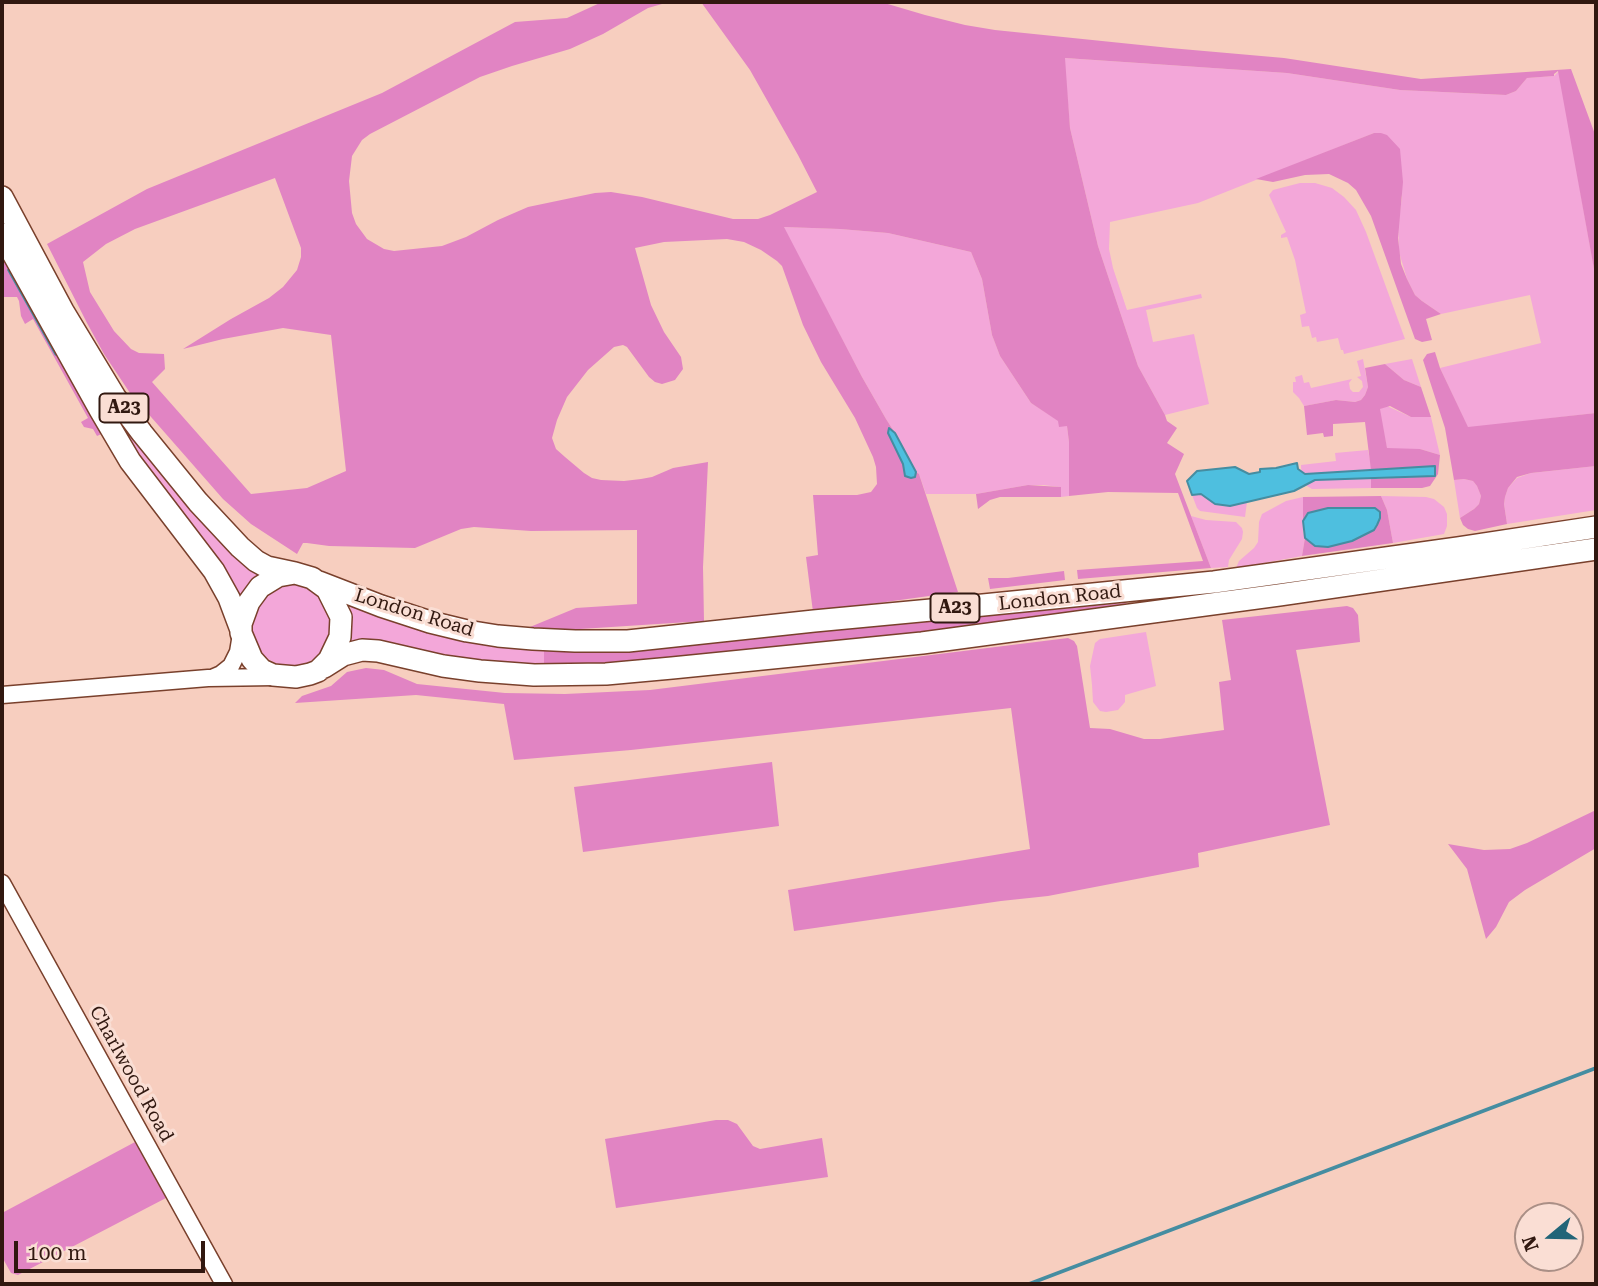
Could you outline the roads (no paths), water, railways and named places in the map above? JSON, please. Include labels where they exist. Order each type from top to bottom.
[{"type":"main road","name":"A23","points":[[2,197],[81,341],[142,433],[198,502],[240,547],[267,568],[295,573]]},
{"type":"main road","name":"A23","points":[[2,234],[130,461],[214,571],[229,598],[241,632]]},
{"type":"main road","name":"London Road","points":[[319,582],[381,606],[467,631],[575,642],[628,641],[1214,582],[1596,527]]},
{"type":"main road","name":"London Road","points":[[324,667],[348,653],[362,650],[496,672],[566,675],[648,670],[922,643],[1596,549]]},
{"type":"main road","points":[[295,573],[308,576],[325,587],[338,610],[341,622],[338,642],[324,667],[306,676],[281,677],[265,672],[255,663],[248,653],[241,632],[246,608],[256,591],[273,578],[295,573]]},
{"type":"street","points":[[208,678],[221,674],[231,666],[238,652],[241,632]]},
{"type":"street","points":[[2,695],[208,678],[281,677]]},
{"type":"street","name":"Charlwood Road","points":[[2,883],[224,1284]]},
{"type":"water","points":[[889,428],[895,433],[916,472],[915,477],[905,476],[903,464],[888,433]]},
{"type":"water","points":[[1297,463],[1298,469],[1305,474],[1435,466],[1435,476],[1315,480],[1294,491],[1230,506],[1215,504],[1201,494],[1192,495],[1187,481],[1197,471],[1235,467],[1249,474],[1260,472],[1260,469]]},
{"type":"water","points":[[1328,508],[1375,508],[1380,512],[1380,518],[1374,530],[1352,541],[1328,547],[1315,546],[1305,538],[1303,521],[1308,513]]},
{"type":"waterway","points":[[9,270],[56,354]]},
{"type":"waterway","points":[[1029,1284],[1596,1068]]}]
